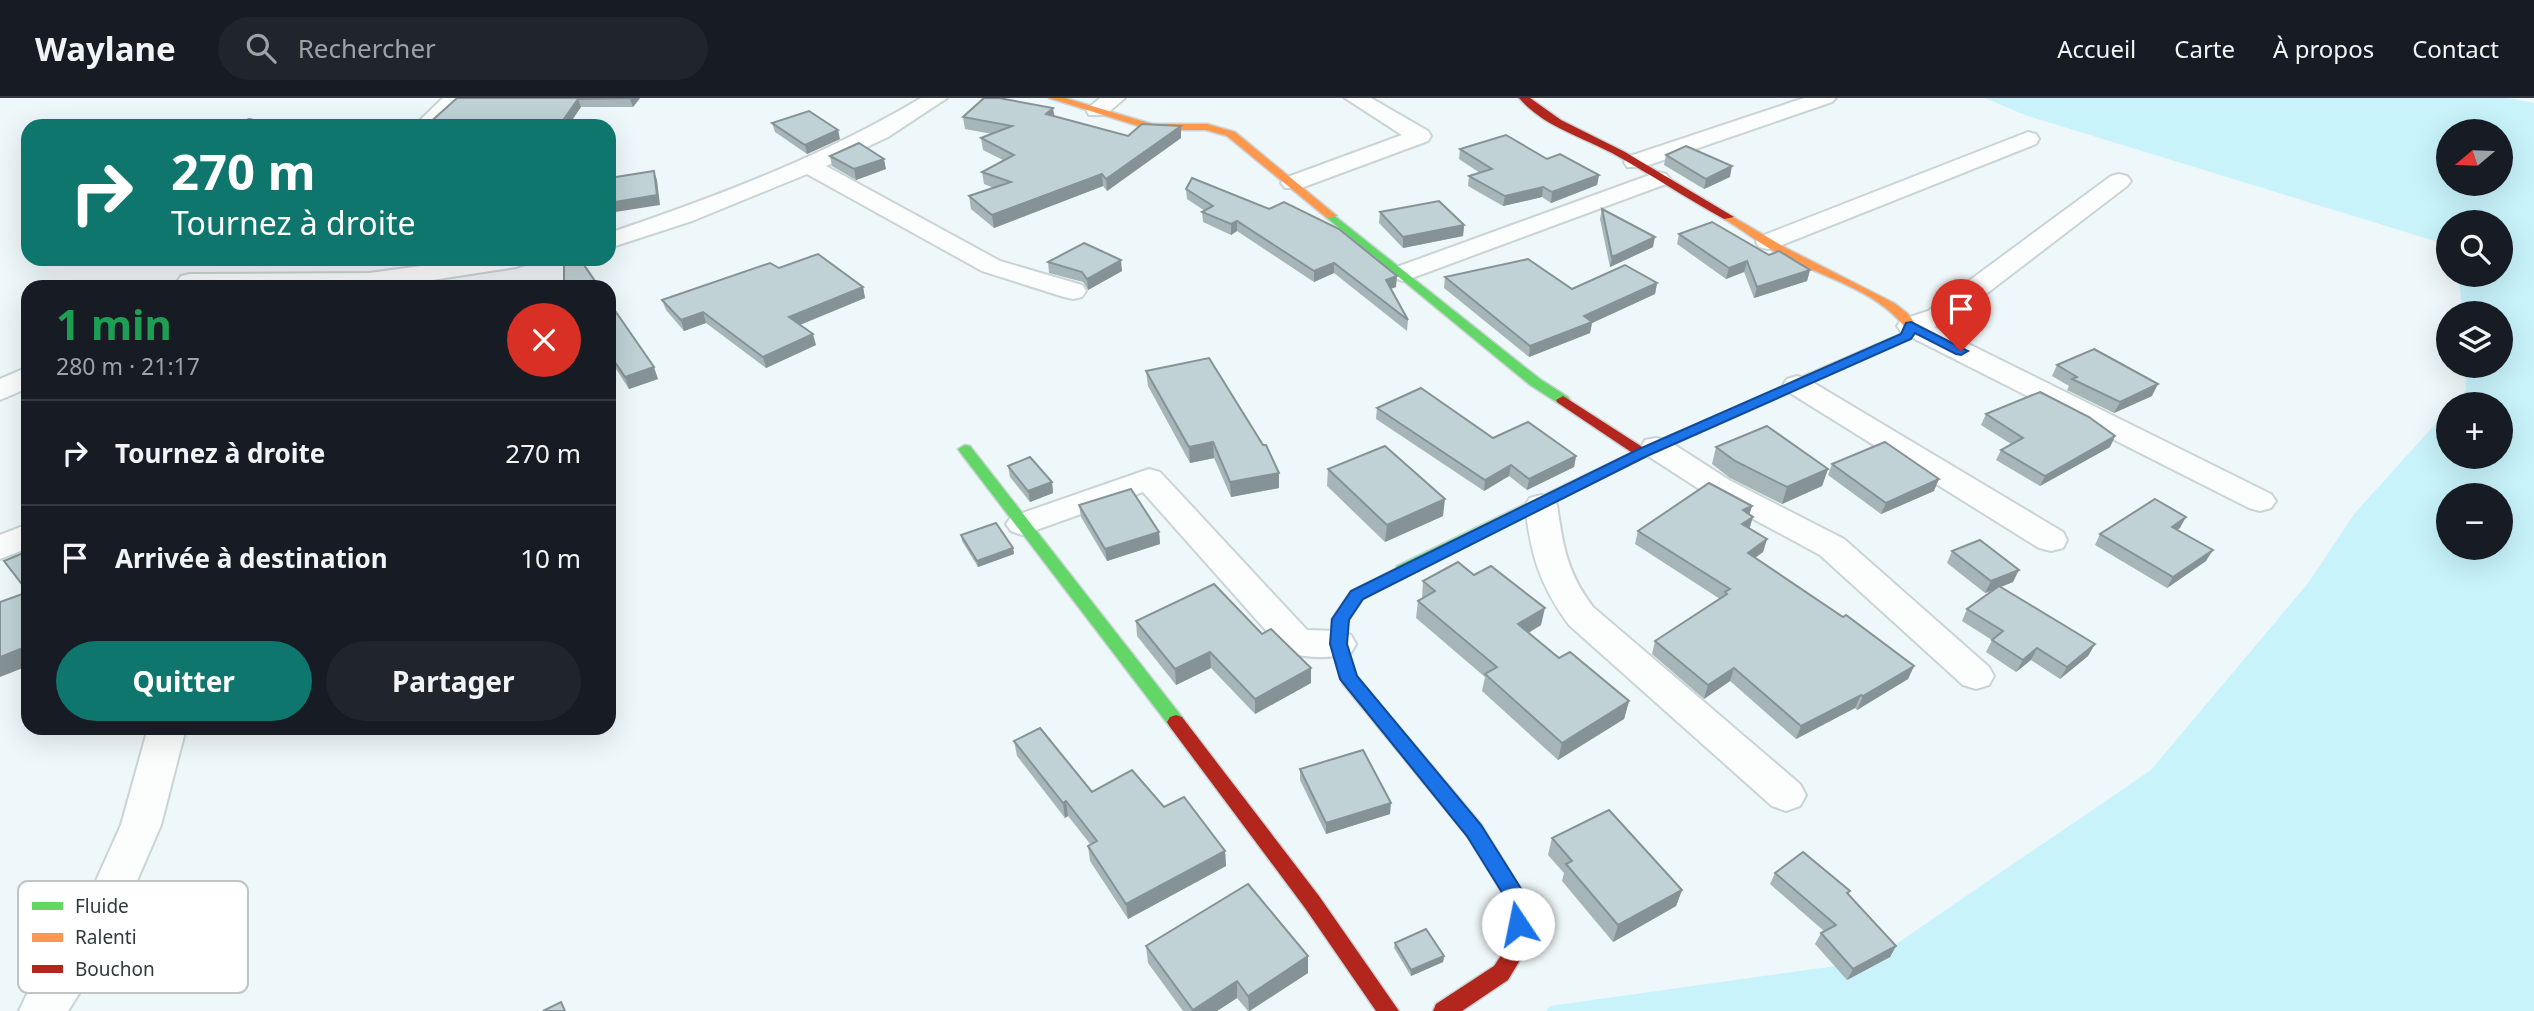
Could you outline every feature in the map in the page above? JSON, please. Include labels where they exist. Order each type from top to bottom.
[{"type":"street","points":[[432,119],[455,98]]},
{"type":"street","points":[[616,239],[683,216],[808,165],[880,132],[936,98]]},
{"type":"street","points":[[1054,98],[1105,104],[1151,127],[1207,127],[1231,134],[1535,382],[1649,450],[1832,547],[1976,676]]},
{"type":"street","points":[[1293,183],[1420,136],[1356,98]]},
{"type":"street","points":[[1524,98],[1536,111],[1634,162],[1828,275],[1888,304],[1906,316],[1911,326],[2260,501]]},
{"type":"street","points":[[1634,162],[1825,98]]},
{"type":"street","points":[[1768,242],[2028,139]]},
{"type":"street","points":[[808,165],[991,266],[1073,292]]},
{"type":"street","points":[[1403,273],[1658,178]]},
{"type":"street","points":[[1444,1011],[1501,973],[1518,947],[1518,901],[1474,830],[1349,679],[1338,644],[1340,619],[1357,595],[1649,450],[1906,336],[1911,326],[1938,317],[2119,181]]},
{"type":"street","points":[[194,280],[218,266]]},
{"type":"street","points":[[391,280],[474,266]]},
{"type":"street","points":[[0,391],[21,380]]},
{"type":"street","points":[[1797,385],[2051,540]]},
{"type":"street","points":[[965,449],[1133,664],[1296,880],[1388,1011]]},
{"type":"street","points":[[1022,524],[1149,479],[1298,643],[1338,644]]},
{"type":"street","points":[[1541,505],[1550,566],[1562,592],[1581,616],[1786,795]]},
{"type":"street","points":[[0,548],[21,538]]},
{"type":"street","points":[[116,881],[141,825],[165,735]]},
{"type":"street","points":[[42,1011],[54,993]]},
{"type":"shaded area","points":[[1985,98],[2507,98],[2534,103],[2534,1011],[1546,1011],[1550,1006],[1871,961],[2151,770],[2309,582],[2355,513],[2436,423],[2436,469],[2513,469],[2513,392],[2464,392],[2466,378],[2513,378],[2513,301],[2461,301],[2460,287],[2513,287],[2513,210],[2436,210],[2436,241],[2025,115]]},
{"type":"building","points":[[457,98],[631,98],[578,99],[564,119],[434,119]]},
{"type":"building","points":[[984,98],[999,98],[1053,108],[1046,114],[1128,136],[1142,124],[1181,126],[1106,179],[1102,174],[992,215],[969,196],[1011,182],[982,172],[1014,155],[981,138],[1012,126],[963,117]]},
{"type":"building","points":[[809,111],[838,130],[805,145],[772,123]]},
{"type":"building","points":[[1506,135],[1547,159],[1560,154],[1599,175],[1552,192],[1543,187],[1505,196],[1469,176],[1492,169],[1460,149]]},
{"type":"building","points":[[859,143],[884,159],[854,169],[830,156]]},
{"type":"building","points":[[1686,146],[1732,166],[1706,179],[1666,155]]},
{"type":"building","points":[[654,171],[657,195],[616,202],[616,177]]},
{"type":"building","points":[[1192,178],[1269,209],[1284,202],[1339,229],[1397,276],[1386,280],[1408,320],[1334,263],[1314,271],[1237,221],[1231,224],[1202,212],[1213,206],[1186,189]]},
{"type":"building","points":[[1439,201],[1464,225],[1403,237],[1380,212]]},
{"type":"building","points":[[1602,209],[1655,237],[1612,257]]},
{"type":"building","points":[[1712,222],[1769,255],[1779,251],[1810,270],[1757,287],[1747,261],[1729,268],[1679,234]]},
{"type":"building","points":[[1084,243],[1121,260],[1087,279],[1082,272],[1048,262]]},
{"type":"building","points":[[818,254],[863,287],[789,317],[813,334],[763,357],[703,312],[681,320],[662,300],[770,263],[779,268]]},
{"type":"building","points":[[1528,259],[1572,289],[1625,265],[1657,283],[1584,316],[1592,322],[1530,346],[1445,277]]},
{"type":"building","points":[[564,266],[585,266],[594,280],[564,280]]},
{"type":"building","points":[[616,312],[654,367],[625,377],[616,364]]},
{"type":"building","points":[[2094,349],[2158,384],[2120,402],[2072,379],[2077,377],[2057,365]]},
{"type":"building","points":[[1209,358],[1263,445],[1266,445],[1279,473],[1230,482],[1213,442],[1189,447],[1146,371]]},
{"type":"building","points":[[1421,388],[1493,438],[1528,422],[1576,456],[1529,479],[1511,465],[1485,480],[1377,408]]},
{"type":"building","points":[[2040,392],[2089,417],[2115,436],[2045,476],[2001,450],[2023,438],[1986,414]]},
{"type":"building","points":[[1767,426],[1828,469],[1787,487],[1735,461],[1716,447]]},
{"type":"building","points":[[1885,442],[1939,479],[1886,503],[1832,464]]},
{"type":"building","points":[[1385,446],[1445,499],[1387,525],[1328,469]]},
{"type":"building","points":[[1030,457],[1052,482],[1028,491],[1008,466]]},
{"type":"building","points":[[1709,483],[1752,506],[1743,510],[1753,517],[1742,524],[1767,539],[1748,553],[1843,617],[1846,615],[1914,666],[1863,696],[1801,726],[1734,668],[1708,685],[1655,641],[1727,594],[1725,592],[1730,589],[1638,531]]},
{"type":"building","points":[[1131,489],[1159,532],[1105,549],[1079,505]]},
{"type":"building","points":[[2155,499],[2186,517],[2172,527],[2213,550],[2173,577],[2100,534]]},
{"type":"building","points":[[996,523],[1013,548],[977,561],[961,535]]},
{"type":"building","points":[[1980,540],[2019,570],[1991,581],[1952,551]]},
{"type":"building","points":[[21,554],[21,583],[4,561]]},
{"type":"building","points":[[1458,562],[1474,575],[1491,566],[1545,608],[1518,624],[1559,658],[1570,652],[1629,701],[1562,743],[1485,674],[1497,667],[1418,601],[1435,591],[1423,581]]},
{"type":"building","points":[[1214,584],[1262,634],[1271,629],[1311,668],[1255,699],[1210,652],[1175,669],[1136,621]]},
{"type":"building","points":[[1999,586],[2095,644],[2067,667],[2037,648],[2023,660],[1992,640],[2003,631],[1967,609]]},
{"type":"building","points":[[21,594],[21,649],[0,657],[0,602]]},
{"type":"building","points":[[1040,728],[1092,792],[1132,770],[1164,807],[1184,797],[1225,851],[1126,904],[1088,846],[1097,841],[1014,741]]},
{"type":"building","points":[[1363,750],[1391,803],[1326,823],[1300,769]]},
{"type":"building","points":[[1609,810],[1682,890],[1618,925],[1566,864],[1572,861],[1552,838]]},
{"type":"building","points":[[1803,852],[1850,891],[1847,893],[1896,946],[1853,969],[1821,933],[1836,925],[1775,873]]},
{"type":"building","points":[[1248,884],[1308,956],[1248,996],[1237,981],[1193,1010],[1146,946]]},
{"type":"building","points":[[1426,929],[1444,956],[1411,970],[1395,943]]},
{"type":"building","points":[[561,1002],[565,1011],[543,1011]]},
{"type":"traffic: fast","points":[[1331,216],[1535,382],[1563,400]]},
{"type":"traffic: fast","points":[[1403,570],[1642,453],[1795,385]]},
{"type":"traffic: fast","points":[[965,449],[1176,722]]},
{"type":"traffic: slow","points":[[1054,98],[1151,127],[1207,127],[1231,134],[1331,216]]},
{"type":"traffic: slow","points":[[1728,217],[1782,251],[1889,305],[1911,326],[1906,336],[1795,385]]},
{"type":"traffic: jam","points":[[1524,98],[1557,123],[1609,147],[1728,217]]},
{"type":"traffic: jam","points":[[1563,400],[1642,453]]},
{"type":"traffic: jam","points":[[1403,570],[1357,595],[1340,619],[1338,644],[1349,679],[1474,830],[1518,901],[1518,947],[1501,973],[1444,1011]]},
{"type":"traffic: jam","points":[[1176,722],[1312,902],[1388,1011]]},
{"type":"route","points":[[1518,924],[1518,901],[1474,830],[1349,679],[1338,644],[1340,619],[1357,595],[1642,453],[1906,336],[1911,326],[1961,351]]}]
